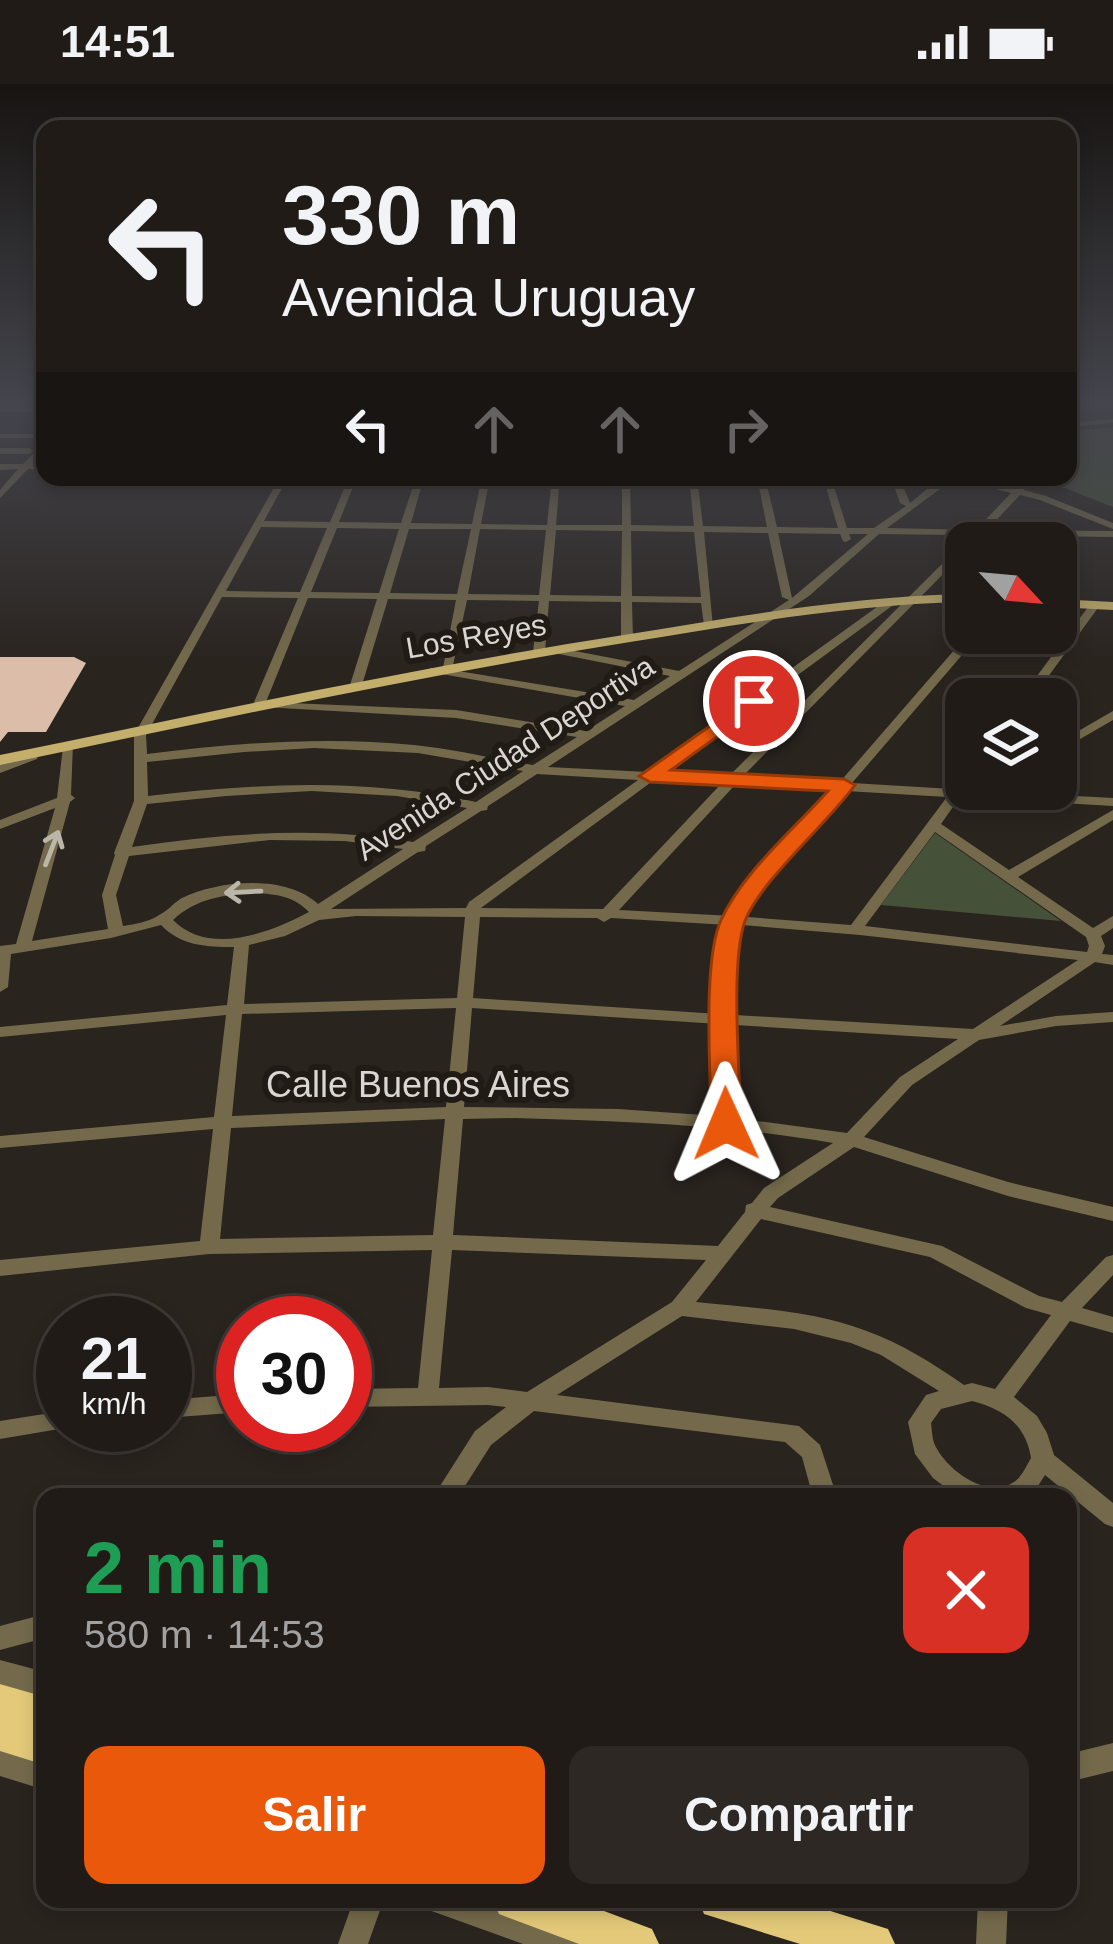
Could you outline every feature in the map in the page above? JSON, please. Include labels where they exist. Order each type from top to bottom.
[{"type":"highway","points":[[0,1702],[36,1713]]},
{"type":"highway","points":[[0,1732],[36,1742]]},
{"type":"highway","points":[[539,1908],[637,1944]]},
{"type":"highway","points":[[750,1908],[873,1944]]},
{"type":"main road","name":"Los Reyes","points":[[0,764],[441,668],[710,625],[945,598]]},
{"type":"main road","points":[[1077,604],[1113,606]]},
{"type":"street","points":[[116,929],[108,903],[141,801],[140,735],[276,491]]},
{"type":"street","points":[[347,491],[263,706],[457,714],[584,734]]},
{"type":"street","points":[[356,686],[415,491]]},
{"type":"street","points":[[483,491],[462,597],[441,668],[631,703]]},
{"type":"street","points":[[555,491],[543,598],[547,651],[676,673]]},
{"type":"street","points":[[626,491],[627,638]]},
{"type":"street","points":[[695,491],[710,625]]},
{"type":"street","points":[[764,491],[787,597]]},
{"type":"street","points":[[831,491],[849,547]]},
{"type":"street","points":[[901,491],[905,502]]},
{"type":"street","name":"Avenida Ciudad Deportiva","points":[[676,673],[769,618],[833,572],[871,531],[922,491]]},
{"type":"street","name":"Avenida Ciudad Deportiva","points":[[313,909],[676,673],[934,491]]},
{"type":"street","points":[[989,522],[1018,491]]},
{"type":"street","points":[[1025,491],[1113,523]]},
{"type":"street","points":[[1035,491],[1113,523]]},
{"type":"street","points":[[1073,522],[1083,510]]},
{"type":"street","points":[[1077,530],[1113,523]]},
{"type":"street","points":[[258,524],[945,532]]},
{"type":"street","points":[[604,916],[945,566]]},
{"type":"street","points":[[220,595],[706,600]]},
{"type":"street","points":[[428,1394],[472,912],[485,893],[892,601]]},
{"type":"street","points":[[1041,678],[1095,605]]},
{"type":"street","points":[[726,1124],[724,1015],[732,923],[748,897],[957,654]]},
{"type":"street","points":[[1077,736],[1113,715]]},
{"type":"street","points":[[140,759],[259,745],[329,745],[415,749],[531,769],[945,786]]},
{"type":"street","points":[[23,947],[36,889],[68,798],[69,747]]},
{"type":"street","points":[[141,801],[292,787],[389,790],[476,805]]},
{"type":"street","points":[[0,825],[68,798]]},
{"type":"street","points":[[1077,799],[1113,802]]},
{"type":"street","points":[[855,930],[945,807]]},
{"type":"street","points":[[1010,876],[1113,814]]},
{"type":"street","points":[[452,1488],[483,1438],[530,1401],[679,1308],[753,1210],[850,1140],[906,1081],[1093,958],[1097,946],[1093,934],[932,824]]},
{"type":"street","points":[[121,853],[292,835],[414,846]]},
{"type":"street","points":[[0,987],[2,950],[164,919],[183,903],[217,893],[263,890],[313,909],[604,916],[855,930],[1113,960]]},
{"type":"street","points":[[164,919],[179,934],[242,942],[288,930],[313,909]]},
{"type":"street","points":[[1093,934],[1113,921]]},
{"type":"street","points":[[209,1247],[242,942]]},
{"type":"street","points":[[0,1032],[232,1010],[466,1003],[724,1015],[981,1035],[1056,1021],[1113,1017]]},
{"type":"street","name":"Calle Buenos Aires","points":[[0,1142],[224,1119],[455,1108],[726,1124],[850,1140],[993,1185],[1113,1214]]},
{"type":"street","points":[[753,1210],[935,1251],[1063,1314],[1113,1325]]},
{"type":"street","points":[[0,1268],[209,1247],[443,1242],[720,1253]]},
{"type":"street","points":[[1000,1399],[1063,1314],[1113,1262]]},
{"type":"street","points":[[679,1308],[823,1324],[855,1332],[902,1353],[958,1393],[1000,1399],[1033,1425],[1043,1460],[1038,1475],[1019,1488]]},
{"type":"street","points":[[958,1393],[928,1408],[919,1437],[924,1453],[950,1482],[963,1488]]},
{"type":"street","points":[[372,1397],[428,1394],[530,1401],[791,1433],[812,1452],[822,1488]]},
{"type":"street","points":[[0,1430],[36,1424]]},
{"type":"street","points":[[1043,1460],[1113,1517]]},
{"type":"street","points":[[0,1638],[36,1628]]},
{"type":"street","points":[[0,1672],[36,1682]]},
{"type":"street","points":[[1077,1766],[1113,1757]]},
{"type":"street","points":[[0,1762],[36,1773]]},
{"type":"street","points":[[353,1944],[366,1908]]},
{"type":"street","points":[[462,1908],[566,1944]]},
{"type":"street","points":[[991,1944],[993,1908]]},
{"type":"green space","points":[[1072,491],[1113,491],[1113,507]]},
{"type":"green space","points":[[935,833],[1061,921],[881,905]]},
{"type":"building","points":[[0,657],[74,657],[86,663],[46,732],[8,732],[0,742]]},
{"type":"route","points":[[726,1124],[725,986],[732,923],[748,897],[844,785],[650,776],[754,701]]}]
